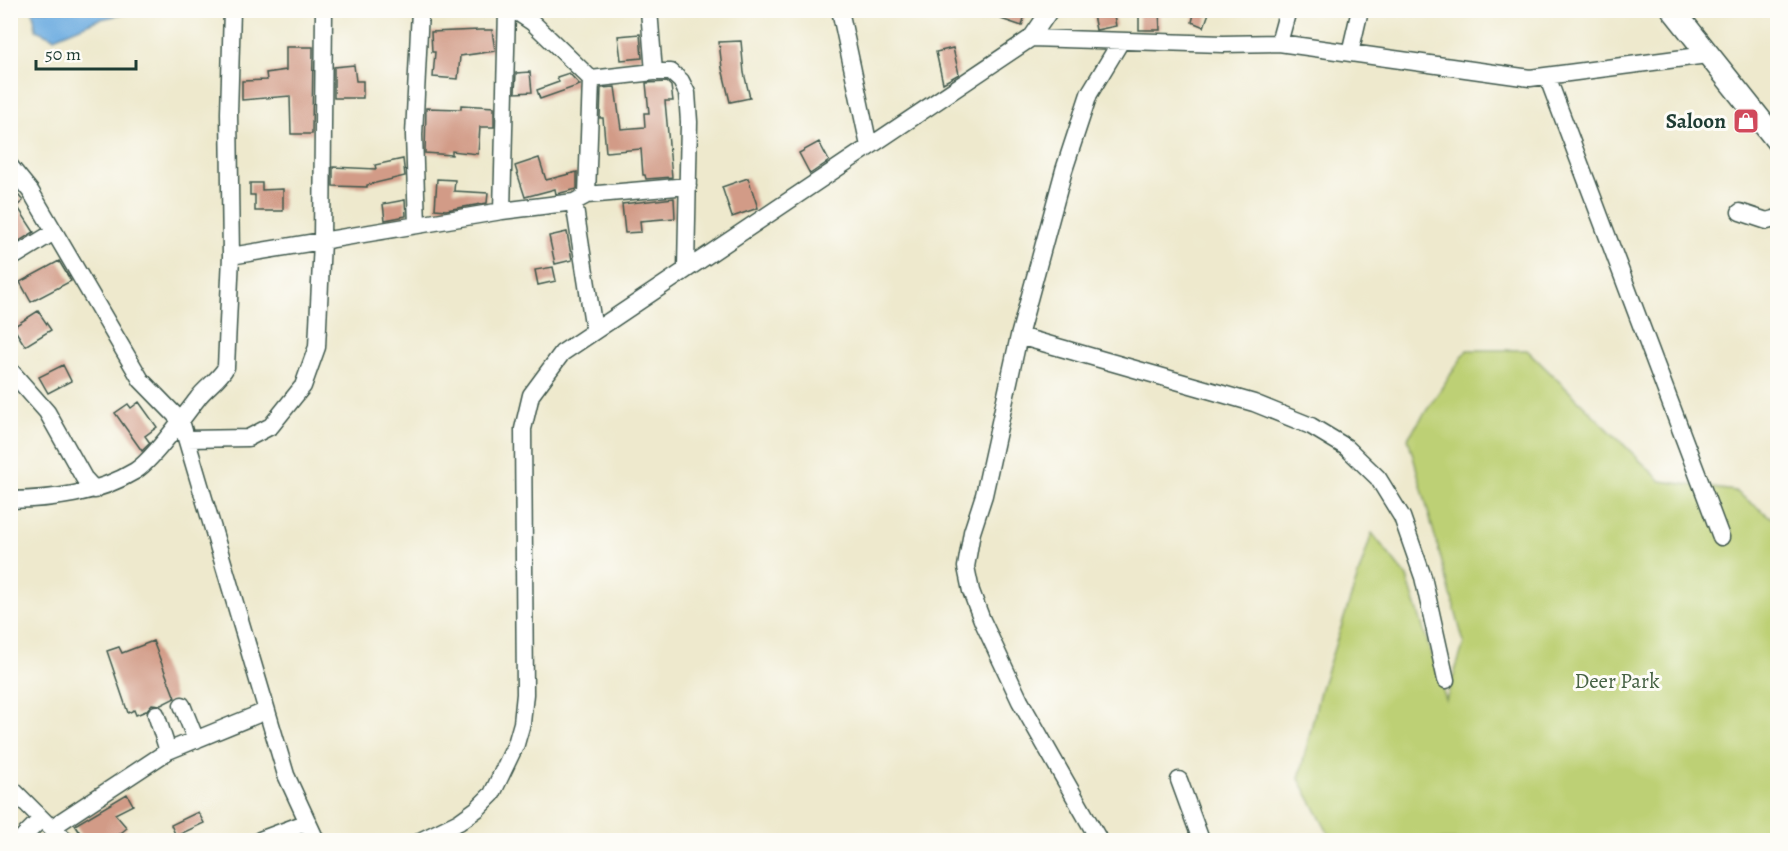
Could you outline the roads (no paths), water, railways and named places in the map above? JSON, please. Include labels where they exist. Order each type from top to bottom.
[{"type":"main road","points":[[1673,10],[1707,56],[1775,132]]},
{"type":"street","points":[[10,500],[50,499],[95,490],[137,470],[181,422],[206,387],[226,367],[231,256],[229,113],[232,10]]},
{"type":"street","points":[[188,439],[248,438],[271,426],[303,386],[317,346],[322,241],[324,10]]},
{"type":"street","points":[[417,225],[414,135],[420,10]]},
{"type":"street","points":[[502,211],[507,10]]},
{"type":"street","points":[[514,10],[534,16],[591,79],[581,198],[594,330]]},
{"type":"street","points":[[649,10],[654,72]]},
{"type":"street","points":[[840,10],[869,146]]},
{"type":"street","points":[[422,840],[477,809],[492,794],[516,744],[525,694],[523,429],[531,395],[562,353],[1031,38],[1050,10]]},
{"type":"street","points":[[1279,43],[1288,10]]},
{"type":"street","points":[[1350,53],[1360,10]]},
{"type":"street","points":[[1031,38],[1279,43],[1530,78],[1707,56]]},
{"type":"street","points":[[1100,840],[1020,701],[982,620],[971,591],[966,567],[972,532],[984,495],[1019,336],[1064,170],[1086,105],[1121,41]]},
{"type":"street","points":[[591,79],[671,72],[681,81],[687,93],[689,122],[686,268]]},
{"type":"street","points":[[1547,76],[1721,537]]},
{"type":"street","points":[[10,166],[31,192],[141,380],[181,422],[188,439],[286,775],[316,840]]},
{"type":"street","points":[[231,256],[581,198],[688,186]]},
{"type":"street","points":[[1740,212],[1767,221],[1778,218]]},
{"type":"street","points":[[10,259],[54,232]]},
{"type":"street","points":[[1019,336],[1254,404],[1311,426],[1346,447],[1378,478],[1402,518],[1423,577],[1446,680]]},
{"type":"street","points":[[10,370],[47,412],[84,478],[95,490]]},
{"type":"street","points":[[182,705],[196,740]]},
{"type":"street","points":[[20,840],[168,751],[266,711]]},
{"type":"street","points":[[156,714],[168,751]]},
{"type":"street","points":[[1179,780],[1201,840]]},
{"type":"street","points":[[10,787],[46,824],[66,840]]},
{"type":"street","points":[[260,840],[308,822]]},
{"type":"water","points":[[33,10],[136,11],[97,20],[54,38],[36,30]]},
{"type":"place","name":"Saloon","points":[[1746,121]]},
{"type":"park label","name":"Deer Park","points":[[1617,681]]}]
